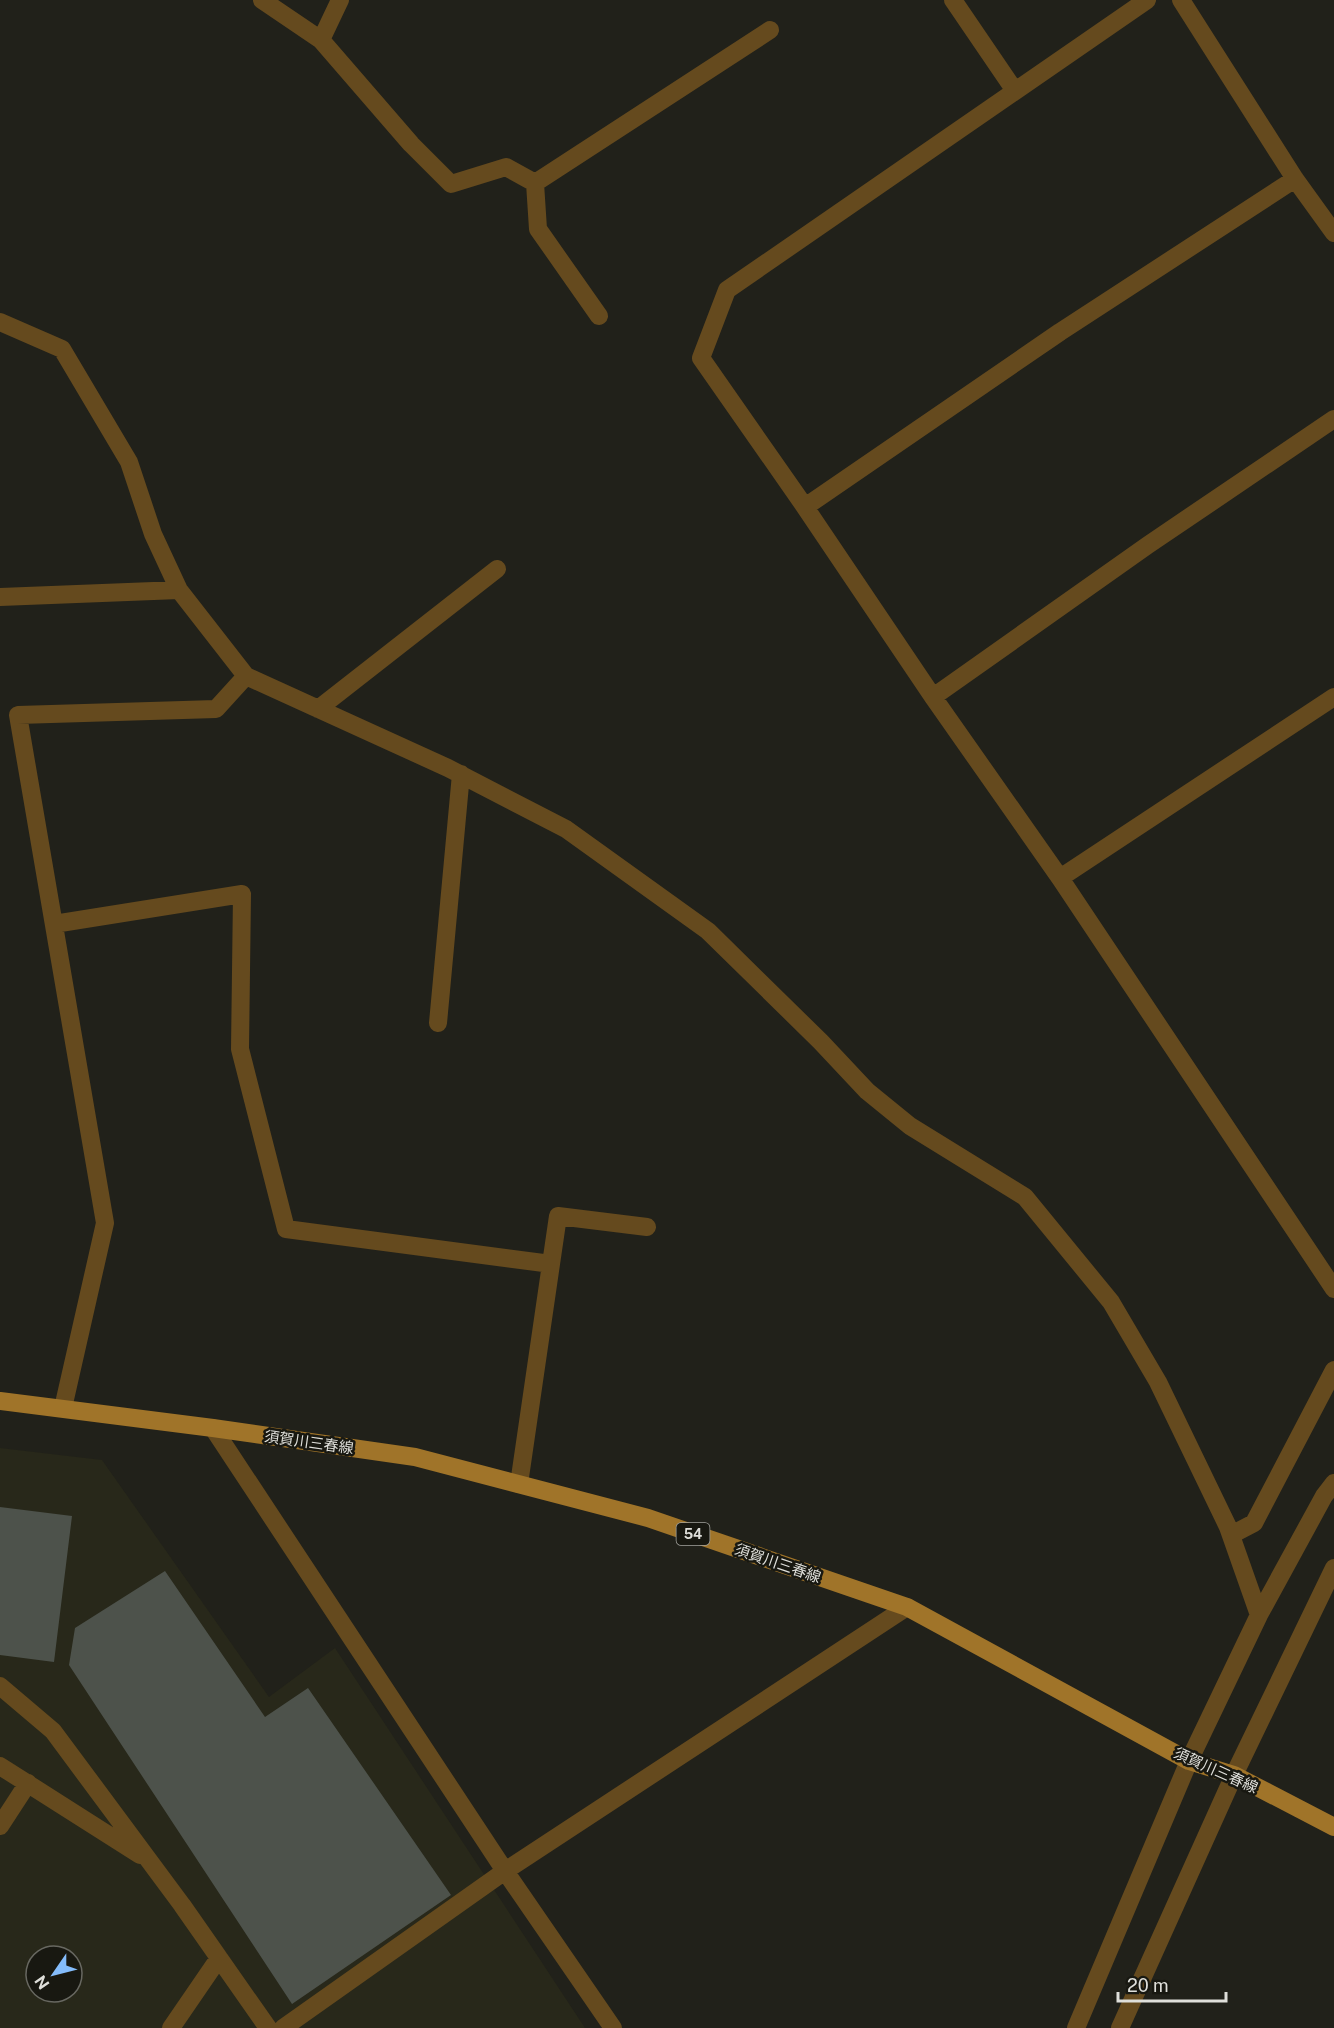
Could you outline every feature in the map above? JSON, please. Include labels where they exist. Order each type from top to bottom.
[{"type":"main road","name":"須賀川三春線","points":[[0,1401],[415,1457],[648,1518],[907,1607],[1190,1761],[1234,1775],[1334,1827]]},
{"type":"street","points":[[262,0],[321,40],[411,144],[451,184],[506,167],[535,183]]},
{"type":"street","points":[[321,40],[340,0]]},
{"type":"street","points":[[953,0],[1015,91]]},
{"type":"street","points":[[1147,0],[727,290],[701,358],[1060,878],[1334,1289]]},
{"type":"street","points":[[1181,0],[1295,179],[1334,233]]},
{"type":"street","points":[[535,183],[770,30]]},
{"type":"street","points":[[805,507],[1060,332],[1295,179]]},
{"type":"street","points":[[535,183],[538,229],[599,316]]},
{"type":"street","points":[[0,322],[62,349],[129,462],[153,534],[179,590],[246,676],[461,774],[566,829],[708,931],[821,1042],[867,1091],[910,1126],[1024,1197],[1111,1302],[1158,1382],[1231,1535],[1258,1615]]},
{"type":"street","points":[[933,697],[1148,545],[1334,419]]},
{"type":"street","points":[[318,709],[497,569]]},
{"type":"street","points":[[0,597],[179,590]]},
{"type":"street","points":[[63,1408],[105,1223],[54,924],[9,714],[216,709],[246,676]]},
{"type":"street","points":[[1060,878],[1334,697]]},
{"type":"street","points":[[438,1023],[461,774]]},
{"type":"street","points":[[54,924],[242,894],[240,1049],[286,1230],[551,1264]]},
{"type":"street","points":[[519,1484],[558,1216],[647,1227]]},
{"type":"street","points":[[1231,1535],[1254,1522],[1334,1370]]},
{"type":"street","points":[[213,1428],[505,1871],[613,2028]]},
{"type":"street","points":[[1076,2028],[1190,1761],[1258,1615],[1324,1496],[1334,1483]]},
{"type":"street","points":[[1120,2028],[1234,1775],[1334,1568]]},
{"type":"street","points":[[283,2028],[505,1871],[907,1607]]},
{"type":"street","points":[[0,1686],[53,1731],[268,2028]]},
{"type":"street","points":[[0,1766],[149,1861]]},
{"type":"street","points":[[0,1826],[28,1783]]},
{"type":"street","points":[[171,2028],[219,1958]]},
{"type":"shaded area","points":[[0,1448],[102,1460],[269,1697],[335,1648],[585,2028],[0,2028]]},
{"type":"building","points":[[0,1507],[72,1516],[54,1662],[0,1655]]},
{"type":"building","points":[[165,1571],[265,1717],[308,1688],[451,1895],[292,2004],[69,1665],[75,1628]]}]
